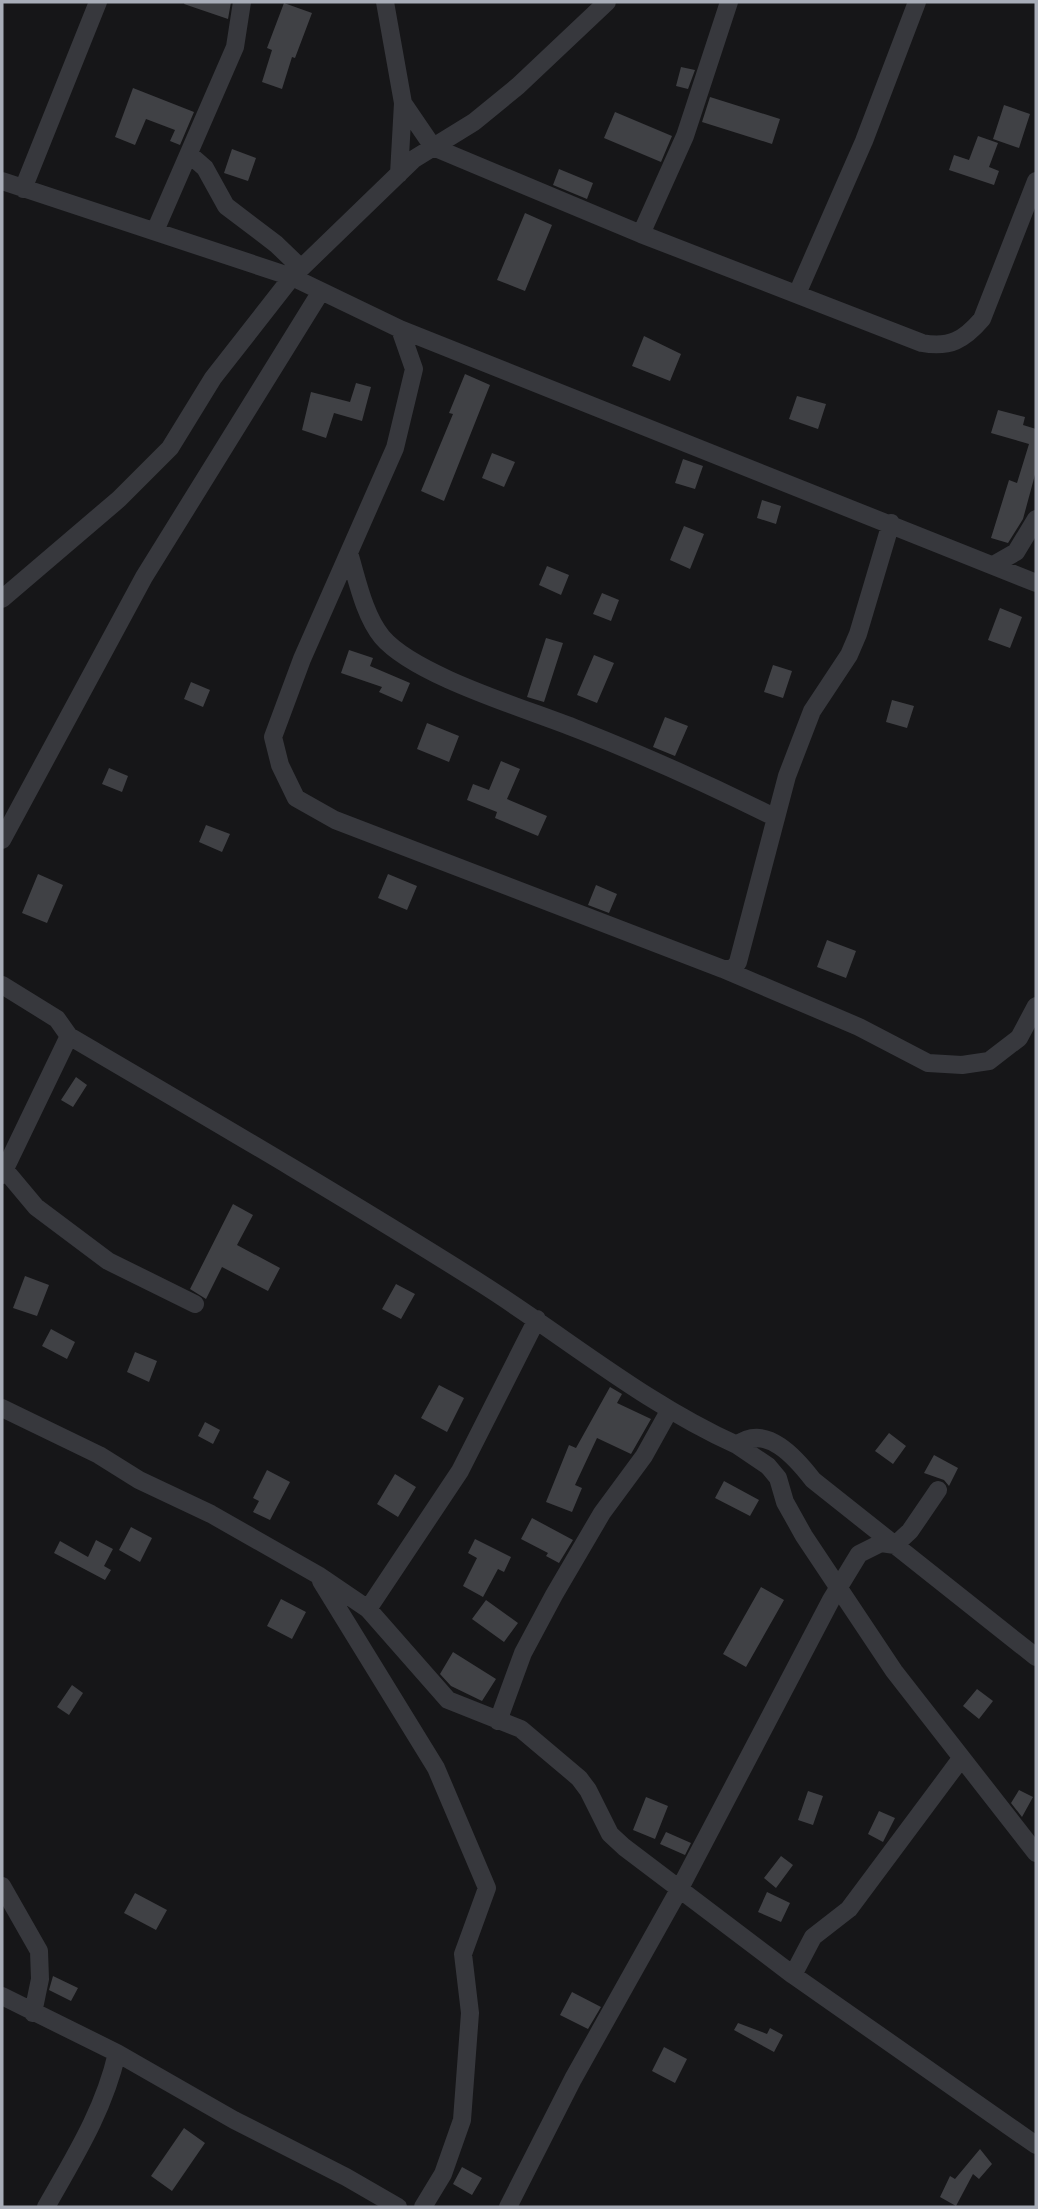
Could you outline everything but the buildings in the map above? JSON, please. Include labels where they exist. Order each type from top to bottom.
[{"type":"street","points":[[23,189],[98,2]]},
{"type":"street","points":[[155,231],[235,47],[242,2]]},
{"type":"street","points":[[385,2],[403,103],[399,174]]},
{"type":"street","points":[[2,599],[119,499],[170,448],[213,378],[297,273],[399,174],[433,147],[474,122],[518,86],[607,2]]},
{"type":"street","points":[[641,234],[685,136],[729,2]]},
{"type":"street","points":[[797,294],[864,141],[917,2]]},
{"type":"street","points":[[403,103],[433,147],[641,234],[922,343],[941,346],[954,343],[968,335],[982,319],[1036,181]]},
{"type":"street","points":[[189,154],[205,168],[226,206],[276,244],[297,273],[320,293],[400,329],[995,564],[1036,583]]},
{"type":"street","points":[[2,181],[155,231],[297,273]]},
{"type":"street","points":[[2,840],[144,577],[320,293]]},
{"type":"street","points":[[400,329],[414,369],[396,448],[302,659],[272,737],[280,765],[296,797],[335,820],[723,969],[859,1027],[928,1063],[962,1065],[989,1060],[1019,1038],[1036,1006]]},
{"type":"street","points":[[995,564],[1016,552],[1036,519]]},
{"type":"street","points":[[723,969],[733,969],[738,962],[775,818],[812,711],[849,655],[858,634],[891,523]]},
{"type":"street","points":[[349,553],[365,602],[381,636],[404,657],[499,700],[670,767],[775,818]]},
{"type":"street","points":[[2,985],[57,1019],[69,1036],[365,1210],[537,1319],[572,1347],[669,1411],[737,1445],[768,1466],[778,1478],[785,1502],[804,1536],[840,1586],[894,1671],[960,1760],[1025,1836],[1036,1853]]},
{"type":"street","points":[[69,1036],[3,1173],[36,1207],[108,1261],[195,1304]]},
{"type":"street","points":[[368,1609],[460,1471],[537,1319]]},
{"type":"street","points":[[2,1408],[99,1455],[139,1480],[211,1514],[318,1575],[368,1609],[448,1700],[522,1729],[579,1778],[610,1833],[793,1975],[1036,2145]]},
{"type":"street","points":[[498,1721],[523,1653],[554,1595],[602,1513],[644,1456],[669,1411]]},
{"type":"street","points":[[737,1445],[754,1436],[767,1439],[798,1460],[813,1480],[1036,1657]]},
{"type":"street","points":[[895,1545],[910,1531],[938,1490]]},
{"type":"street","points":[[508,2207],[573,2079],[680,1888],[840,1586],[859,1554],[881,1543],[895,1545]]},
{"type":"street","points":[[318,1575],[436,1768],[487,1888],[463,1954],[470,2013],[462,2120],[443,2174],[422,2207]]},
{"type":"street","points":[[793,1975],[813,1937],[849,1909],[960,1760]]},
{"type":"street","points":[[2,1886],[39,1951],[40,1979],[33,2013]]},
{"type":"street","points":[[2,1996],[117,2053],[234,2120],[346,2177],[398,2207]]},
{"type":"street","points":[[47,2207],[95,2122],[109,2090],[117,2053]]}]
